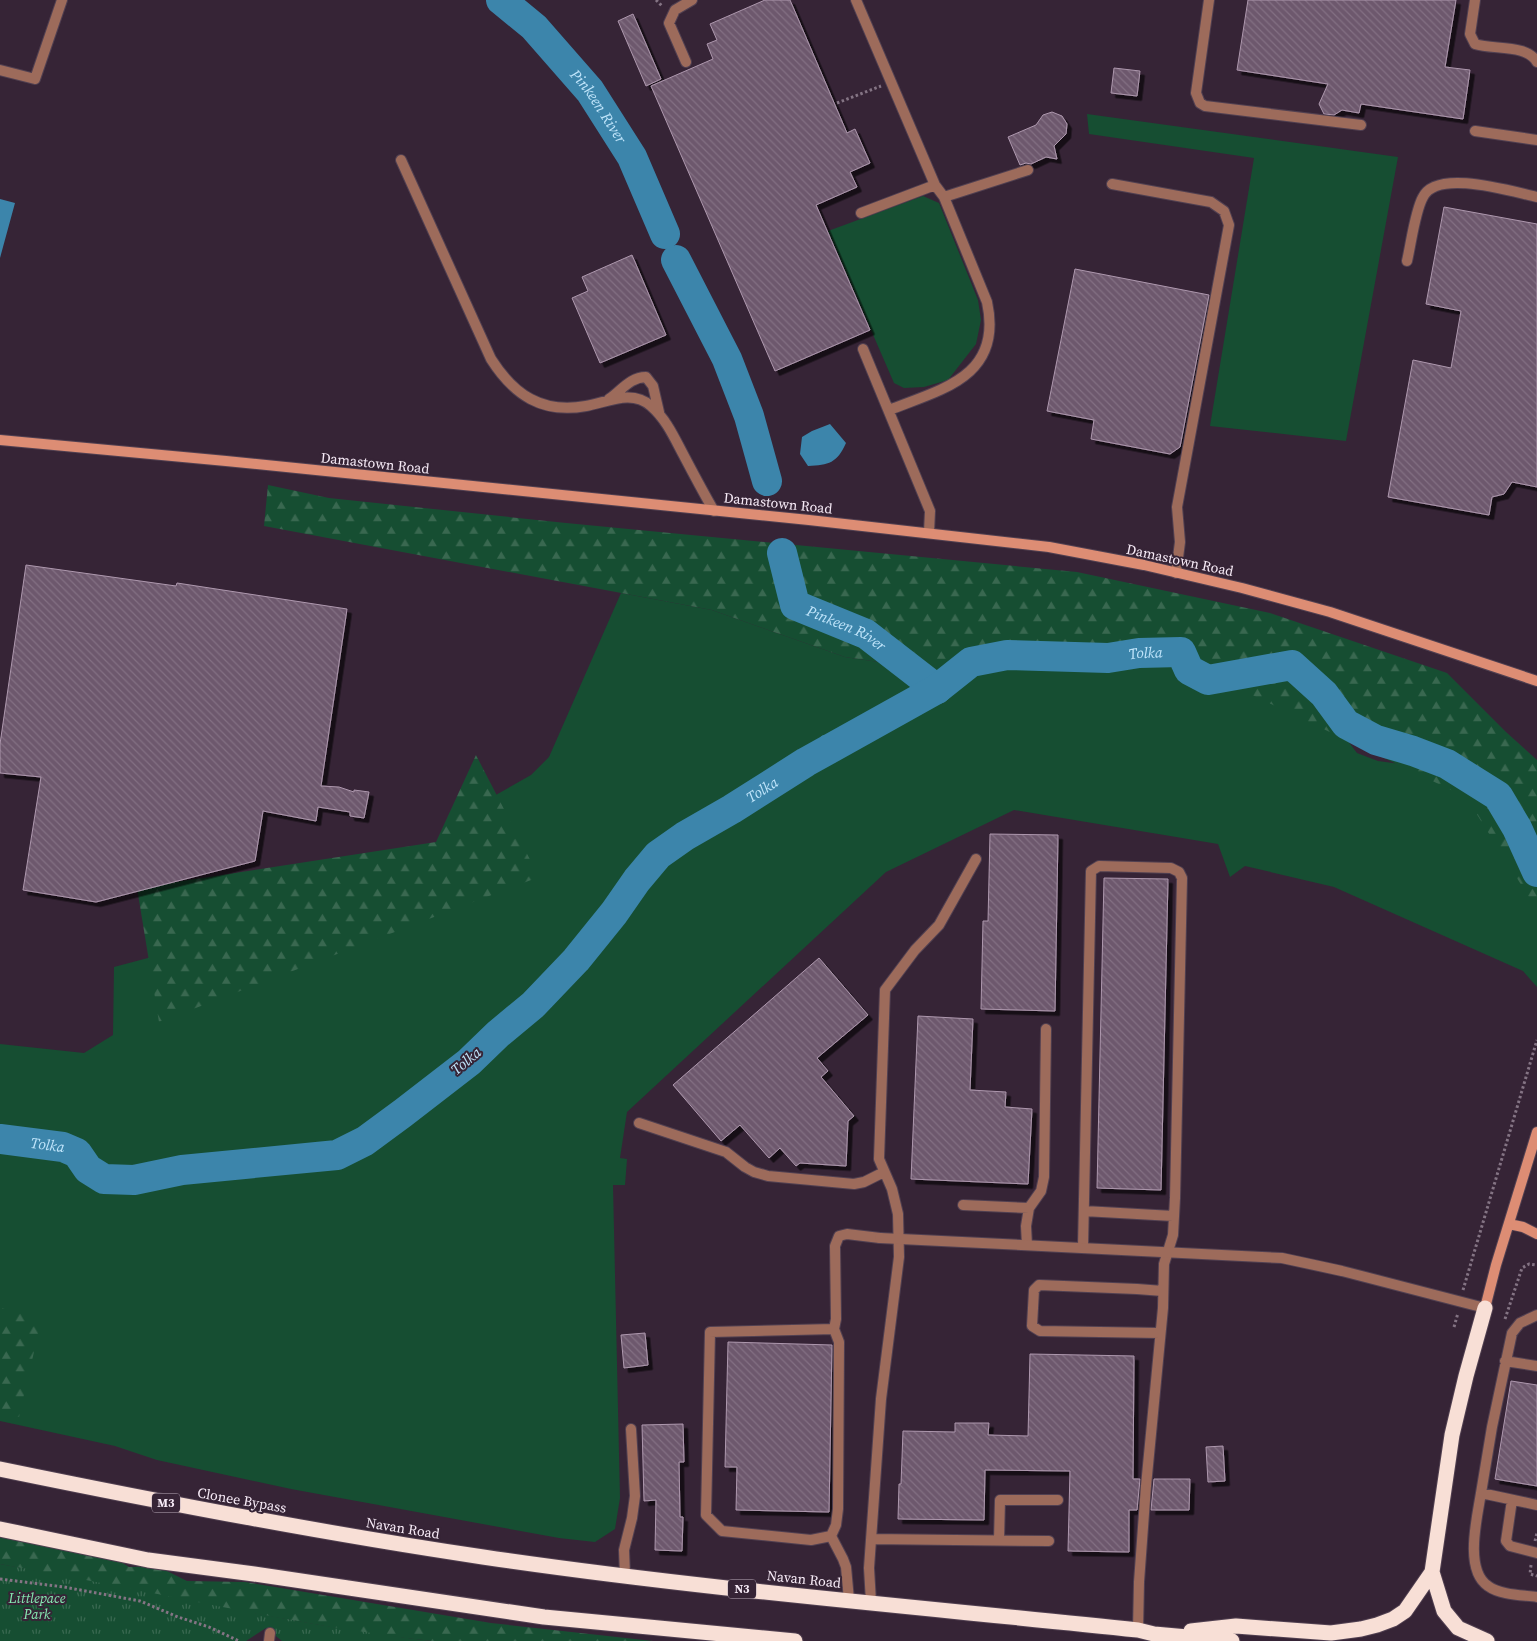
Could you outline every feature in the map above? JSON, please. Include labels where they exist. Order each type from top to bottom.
[{"type":"highway","points":[[1485,1308],[1452,1435],[1432,1572],[1444,1611],[1458,1628],[1487,1641]]},
{"type":"highway","points":[[0,1459],[332,1533]]},
{"type":"highway","name":"Clonee Bypass","points":[[0,1469],[178,1505],[332,1533]]},
{"type":"highway","points":[[0,1520],[254,1574]]},
{"type":"highway","points":[[0,1529],[148,1560],[544,1617],[795,1641]]},
{"type":"highway","name":"Navan Road","points":[[332,1533],[483,1557],[625,1575],[1138,1630],[1154,1634]]},
{"type":"highway","points":[[1154,1634],[1236,1626],[1331,1633],[1361,1629],[1393,1620],[1405,1611],[1432,1572]]},
{"type":"highway","name":"N3","points":[[1154,1634],[1232,1641]]},
{"type":"street","points":[[0,70],[35,79],[62,0]]},
{"type":"street","points":[[686,62],[669,23],[675,10],[692,0]]},
{"type":"street","points":[[856,0],[935,185],[944,197],[987,302],[990,315],[987,343],[977,364],[961,379],[948,387],[889,410]]},
{"type":"street","points":[[1209,0],[1196,93],[1200,102],[1206,106],[1361,125]]},
{"type":"street","points":[[1475,0],[1470,34],[1475,44],[1525,51],[1534,57],[1537,62]]},
{"type":"street","points":[[1475,131],[1537,140]]},
{"type":"street","points":[[401,160],[491,360],[503,378],[518,392],[542,404],[567,408],[626,396],[640,399],[651,406],[670,430],[714,511]]},
{"type":"street","points":[[944,197],[1028,170]]},
{"type":"street","points":[[1407,261],[1423,195],[1434,186],[1448,182],[1481,185],[1537,197]]},
{"type":"street","points":[[1112,184],[1211,202],[1224,211],[1229,225],[1177,507],[1180,542],[1176,573]]},
{"type":"street","points":[[860,214],[935,185]]},
{"type":"street","points":[[863,349],[930,511],[929,532]]},
{"type":"street","points":[[606,401],[628,382],[646,377],[653,386],[657,407],[662,418]]},
{"type":"street","name":"Damastown Road","points":[[0,440],[929,532],[1048,547],[1242,588],[1330,612],[1537,681]]},
{"type":"street","points":[[871,1602],[869,1568],[881,1400],[899,1268],[900,1239],[898,1214],[892,1189],[879,1159],[885,990],[915,950],[939,925],[976,859]]},
{"type":"street","points":[[1083,1247],[1091,871],[1099,866],[1171,868],[1179,872],[1182,878],[1173,1235],[1164,1264],[1164,1292],[1145,1496],[1139,1582],[1138,1630]]},
{"type":"street","points":[[1026,1245],[1026,1226],[1029,1208],[1041,1192],[1044,1177],[1046,1029]]},
{"type":"street","points":[[639,1123],[726,1152],[745,1168],[768,1176],[854,1184],[864,1182],[884,1172]]},
{"type":"street","points":[[831,1536],[836,1525],[838,1509],[839,1342],[834,1329],[836,1319],[835,1246],[839,1236],[847,1234],[880,1238],[1282,1258],[1342,1271],[1485,1308],[1537,1132]]},
{"type":"street","points":[[964,1205],[1029,1208]]},
{"type":"street","points":[[1084,1210],[1173,1216]]},
{"type":"street","points":[[1509,1224],[1522,1227],[1537,1234]]},
{"type":"street","points":[[1160,1333],[1040,1331],[1032,1326],[1034,1290],[1039,1285],[1164,1292]]},
{"type":"street","points":[[1537,1315],[1520,1323],[1512,1333],[1505,1361],[1481,1493],[1474,1557],[1475,1568],[1480,1579],[1488,1587],[1499,1591],[1537,1597]]},
{"type":"street","points":[[831,1536],[811,1540],[722,1531],[706,1514],[710,1332],[834,1329]]},
{"type":"street","points":[[1505,1361],[1537,1366]]},
{"type":"street","points":[[625,1575],[624,1550],[635,1496],[631,1429]]},
{"type":"street","points":[[1481,1493],[1537,1505]]},
{"type":"street","points":[[999,1540],[1000,1500],[1058,1500]]},
{"type":"street","points":[[1512,1500],[1507,1544],[1537,1553]]},
{"type":"street","points":[[831,1536],[846,1568],[849,1600]]},
{"type":"street","points":[[871,1539],[1049,1541]]},
{"type":"path","points":[[837,104],[892,81]]},
{"type":"path","points":[[1454,1327],[1537,1040]]},
{"type":"path","points":[[1505,1320],[1522,1268],[1529,1264],[1537,1265]]},
{"type":"path","points":[[0,1579],[64,1587],[140,1601],[178,1617],[209,1626],[239,1641]]},
{"type":"path","points":[[227,1641],[233,1637]]},
{"type":"green space","points":[[1087,114],[1398,157],[1346,441],[1210,426],[1254,158],[1089,134]]},
{"type":"green space","points":[[923,196],[939,203],[978,300],[981,320],[976,344],[948,380],[924,387],[904,388],[894,383],[828,231]]},
{"type":"green space","points":[[268,485],[329,498],[566,523],[1077,572],[1270,613],[1447,673],[1537,760],[1537,910],[1466,797],[1208,674],[994,645],[936,680],[899,665],[845,657],[712,610],[264,526]]},
{"type":"green space","points":[[621,593],[712,610],[845,657],[899,665],[935,680],[909,690],[828,736],[707,809],[644,854],[588,935],[465,1053],[356,1138],[328,1151],[227,1153],[194,1156],[139,1175],[120,1175],[104,1169],[90,1149],[44,1134],[0,1130],[0,1044],[84,1053],[113,1035],[114,967],[369,899],[494,796],[531,775],[549,757]]},
{"type":"green space","points":[[1178,656],[1316,699],[1357,753],[1378,761],[1408,765],[1475,797],[1537,904],[1537,987],[1523,971],[1334,887],[1245,866],[1230,877],[1218,844],[1014,810],[886,872],[627,1112],[620,1158],[627,1159],[625,1185],[613,1185],[620,1498],[615,1529],[595,1542],[559,1538],[291,1489],[157,1460],[115,1446],[0,1421],[0,1144],[45,1149],[71,1158],[90,1175],[113,1185],[156,1181],[208,1171],[332,1165],[364,1148],[443,1093],[563,981],[607,936],[640,885],[662,857],[707,827],[983,664],[1009,658],[1052,661],[1115,661]]},
{"type":"green space","points":[[476,755],[539,877],[159,1022],[137,888],[436,842]]},
{"type":"green space","points":[[0,1308],[42,1317],[19,1417],[0,1415]]},
{"type":"green space","points":[[7,1534],[115,1558],[129,1567],[157,1566],[187,1581],[245,1582],[491,1623],[653,1641],[432,1641],[370,1634],[228,1609],[0,1564],[0,1538]]},
{"type":"green space","name":"Littlepace Park","points":[[0,1564],[269,1616],[432,1641],[282,1641],[266,1628],[246,1641],[0,1641]]},
{"type":"water","points":[[0,199],[15,203],[0,258]]},
{"type":"water","points":[[830,424],[846,443],[843,450],[832,462],[808,466],[800,454],[802,437]]},
{"type":"building","points":[[765,0],[790,0],[847,133],[855,129],[870,163],[850,172],[857,187],[816,205],[870,330],[775,371],[651,86],[713,59],[707,44],[717,40],[710,24]]},
{"type":"building","points":[[1248,0],[1456,0],[1445,67],[1470,70],[1463,119],[1361,104],[1359,113],[1342,110],[1334,115],[1324,114],[1319,104],[1328,84],[1237,70]]},
{"type":"building","points":[[633,14],[661,79],[646,86],[618,21]]},
{"type":"building","points":[[1114,68],[1140,71],[1137,96],[1111,93]]},
{"type":"building","points":[[1052,112],[1062,116],[1067,124],[1066,134],[1054,146],[1057,159],[1046,157],[1031,164],[1020,165],[1008,137],[1036,125],[1043,115]]},
{"type":"building","points":[[1444,207],[1537,224],[1537,487],[1512,482],[1504,494],[1492,497],[1489,515],[1388,497],[1413,360],[1451,368],[1461,311],[1426,304]]},
{"type":"building","points":[[632,255],[666,335],[600,363],[572,298],[588,291],[582,277]]},
{"type":"building","points":[[1075,269],[1209,295],[1180,447],[1170,454],[1091,439],[1094,420],[1047,411]]},
{"type":"building","points":[[26,565],[176,586],[177,583],[347,609],[321,786],[339,787],[354,792],[354,790],[369,792],[364,818],[350,816],[350,812],[318,807],[316,821],[263,811],[255,861],[96,902],[23,890],[41,777],[0,773],[0,744]]},
{"type":"building","points":[[990,834],[1058,835],[1055,1011],[981,1009],[983,921],[988,921]]},
{"type":"building","points":[[1104,878],[1168,879],[1161,1190],[1097,1188]]},
{"type":"building","points":[[819,958],[868,1015],[817,1058],[828,1071],[821,1077],[854,1116],[848,1121],[846,1166],[800,1163],[796,1166],[780,1148],[769,1158],[740,1125],[721,1141],[673,1085]]},
{"type":"building","points":[[918,1016],[973,1019],[970,1090],[1006,1092],[1005,1107],[1032,1109],[1028,1184],[911,1179]]},
{"type":"building","points":[[645,1333],[648,1365],[624,1368],[621,1335]]},
{"type":"building","points":[[728,1342],[832,1345],[829,1512],[736,1510],[737,1467],[725,1467]]},
{"type":"building","points":[[1030,1354],[1134,1356],[1133,1479],[1140,1479],[1137,1510],[1129,1510],[1129,1552],[1068,1551],[1070,1471],[985,1470],[984,1520],[898,1519],[903,1431],[955,1432],[955,1423],[989,1423],[988,1435],[1028,1436]]},
{"type":"building","points":[[1511,1381],[1537,1385],[1537,1486],[1495,1479]]},
{"type":"building","points":[[683,1424],[684,1462],[679,1462],[680,1517],[683,1517],[682,1551],[655,1550],[656,1500],[644,1501],[642,1425]]},
{"type":"building","points":[[1223,1446],[1225,1481],[1208,1482],[1206,1447]]},
{"type":"building","points":[[1154,1479],[1190,1479],[1189,1510],[1151,1510]]},
{"type":"waterway","name":"Pinkeen River","points":[[501,0],[534,27],[590,91],[632,157],[665,234]]},
{"type":"waterway","name":"Pinkeen River","points":[[676,260],[727,359],[749,416],[767,481]]},
{"type":"waterway","name":"Pinkeen River","points":[[782,553],[795,605],[866,634],[937,689]]},
{"type":"waterway","name":"Tolka","points":[[0,1139],[63,1147],[77,1153],[88,1169],[104,1179],[134,1180],[182,1170],[337,1155],[365,1141],[403,1113],[469,1062],[498,1034],[533,1005],[576,960],[658,855],[685,836],[806,762],[937,689],[971,662],[1007,655],[1108,658],[1139,653],[1181,652],[1189,670],[1208,680],[1292,665],[1324,694],[1346,724],[1376,740],[1447,764],[1498,796],[1517,828],[1537,872]]},
{"type":"waterway","points":[[823,738],[830,749]]}]
